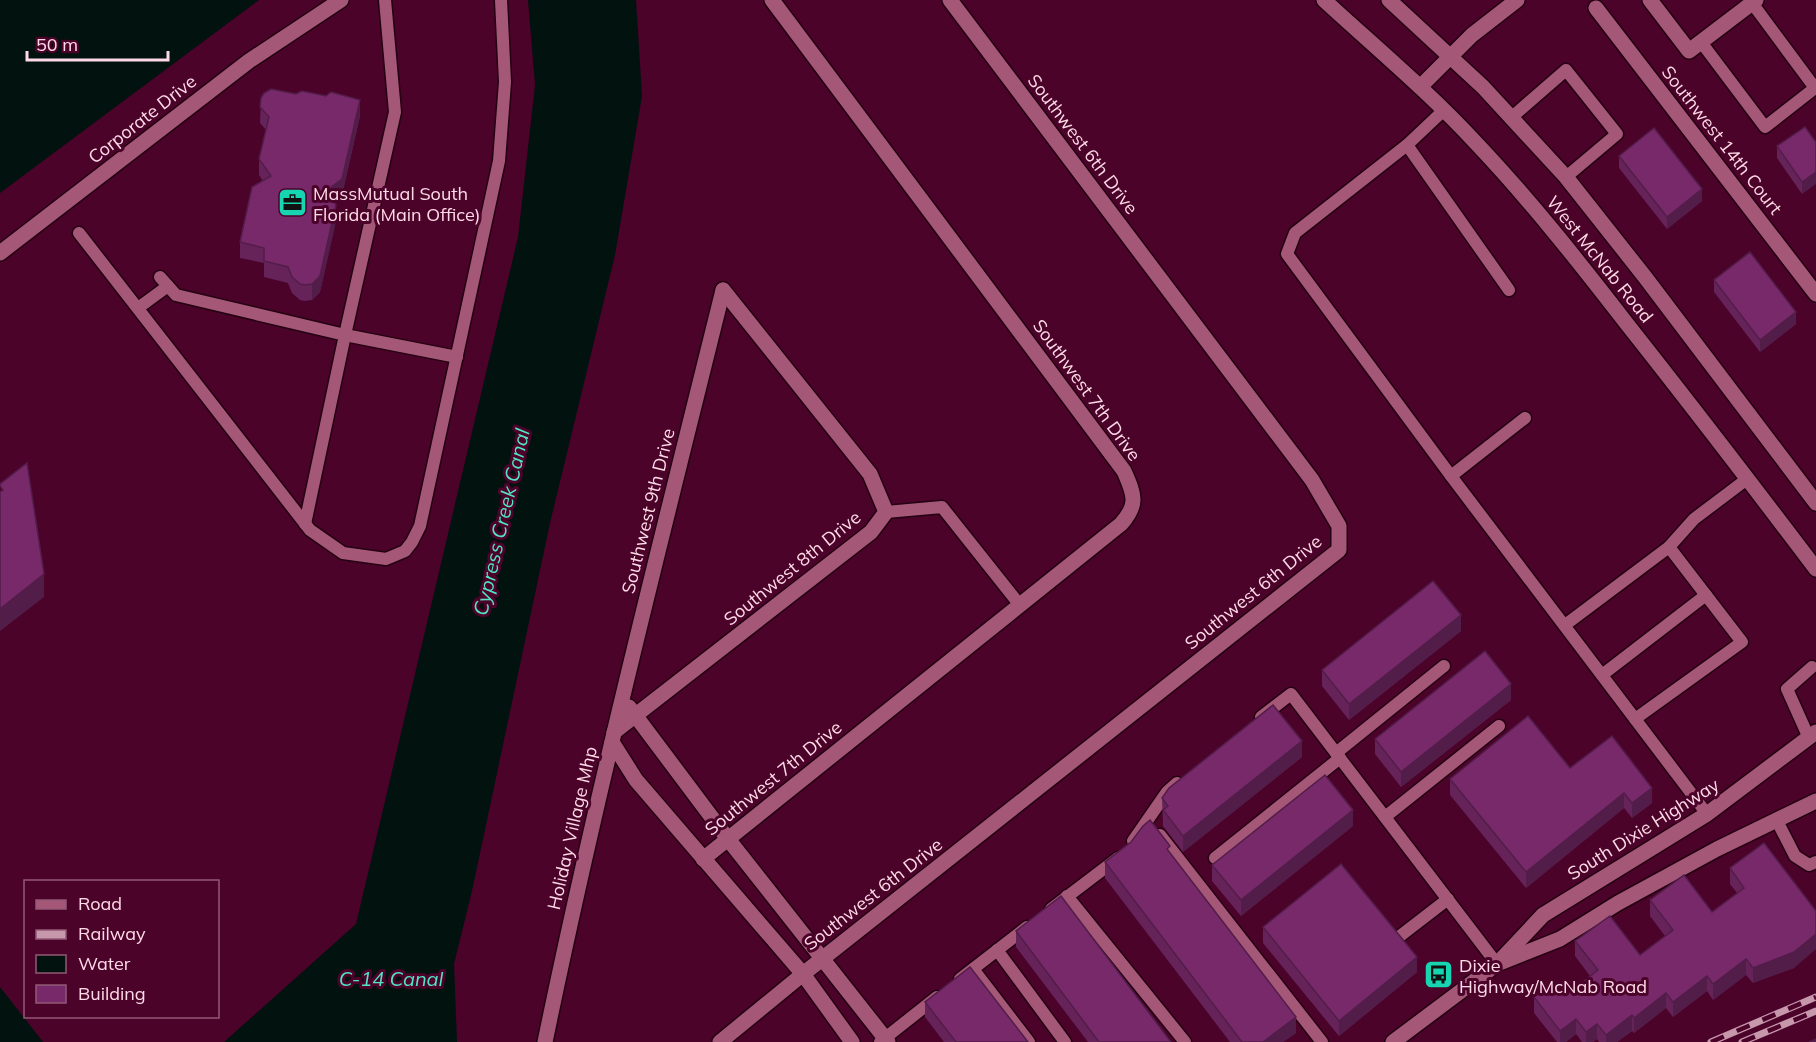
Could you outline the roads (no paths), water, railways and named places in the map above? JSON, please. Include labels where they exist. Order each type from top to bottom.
[{"type":"street","name":"Corporate Drive","points":[[0,253],[249,61],[341,0]]},
{"type":"street","name":"Southwest 7th Drive","points":[[703,859],[1120,524],[1129,514],[1134,493],[1124,471],[772,0]]},
{"type":"street","name":"Southwest 6th Drive","points":[[802,974],[1339,550],[1339,526],[1312,480],[950,0]]},
{"type":"street","name":"West McNab Road","points":[[1324,0],[1420,87],[1490,157],[1560,239],[1816,569]]},
{"type":"street","name":"West McNab Road","points":[[1389,0],[1512,117],[1566,177],[1645,277],[1816,503]]},
{"type":"street","points":[[1420,87],[1472,35],[1517,0]]},
{"type":"street","points":[[1650,0],[1689,51],[1754,2]]},
{"type":"street","name":"Southwest 14th Court","points":[[1596,8],[1816,294]]},
{"type":"street","name":"Southwest 8th Drive","points":[[613,737],[635,716],[871,532],[886,512],[870,474],[723,290]]},
{"type":"street","name":"Southwest 9th Drive","points":[[613,737],[723,290]]},
{"type":"street","points":[[622,697],[884,1041]]},
{"type":"street","name":"South Dixie Highway","points":[[1393,1042],[1497,964],[1543,915],[1707,814],[1813,735]]},
{"type":"street","name":"Holiday Village Mhp","points":[[613,737],[636,780],[802,974],[852,1042]]},
{"type":"street","name":"Holiday Village Mhp","points":[[545,1042],[613,737]]},
{"type":"street","name":"South Dixie Highway","points":[[1497,964],[1560,939],[1645,888],[1776,819],[1816,801]]},
{"type":"street","points":[[720,1042],[802,974]]},
{"type":"lane","points":[[305,524],[396,112],[385,0]]},
{"type":"lane","points":[[79,233],[310,530],[342,553],[386,559],[405,551],[420,526],[499,161],[505,82],[501,0]]},
{"type":"lane","points":[[1701,42],[1765,127],[1815,88],[1754,2]]},
{"type":"lane","points":[[1512,117],[1566,70],[1617,134],[1566,177]]},
{"type":"lane","points":[[1443,110],[1407,145],[1295,232],[1287,254],[1451,476],[1707,814]]},
{"type":"lane","points":[[1407,145],[1509,290]]},
{"type":"lane","points":[[138,308],[164,281],[176,295],[345,335],[457,357]]},
{"type":"lane","points":[[1451,476],[1525,418]]},
{"type":"lane","points":[[1565,625],[1669,548],[1694,519],[1748,479]]},
{"type":"lane","points":[[886,512],[942,507],[1019,604]]},
{"type":"lane","points":[[1635,719],[1742,642],[1669,548]]},
{"type":"lane","points":[[1602,675],[1706,595]]},
{"type":"lane","points":[[1215,858],[1444,666]]},
{"type":"lane","points":[[1812,667],[1786,689],[1813,735]]},
{"type":"lane","points":[[1254,723],[1291,694],[1497,964]]},
{"type":"lane","points":[[1385,817],[1499,726]]},
{"type":"lane","points":[[884,1041],[973,969],[1126,852],[1167,792],[1183,778]]},
{"type":"lane","points":[[1147,819],[1322,1042]]},
{"type":"lane","points":[[1776,819],[1795,856],[1809,865],[1816,862]]},
{"type":"lane","points":[[1067,896],[1185,1042]]},
{"type":"lane","points":[[1400,936],[1448,899]]},
{"type":"lane","points":[[998,950],[1065,1042]]},
{"type":"lane","points":[[973,969],[1029,1042]]},
{"type":"water","points":[[0,0],[259,0],[0,193]]},
{"type":"water","name":"C-14 Canal","points":[[528,0],[636,0],[642,96],[615,255],[550,523],[472,891],[454,964],[457,1042],[224,1042],[356,924],[518,237],[535,85]]},
{"type":"water","points":[[0,987],[43,1042],[0,1042]]},
{"type":"railway","points":[[1711,1042],[1816,997]]},
{"type":"railway","points":[[1742,1042],[1816,1011]]},
{"type":"place","name":"MassMutual South Florida (Main Office)","points":[[292,203]]},
{"type":"place","name":"Dixie Highway/McNab Road","points":[[1438,975]]},
{"type":"water label","name":"Cypress Creek Canal","points":[[501,522]]}]
